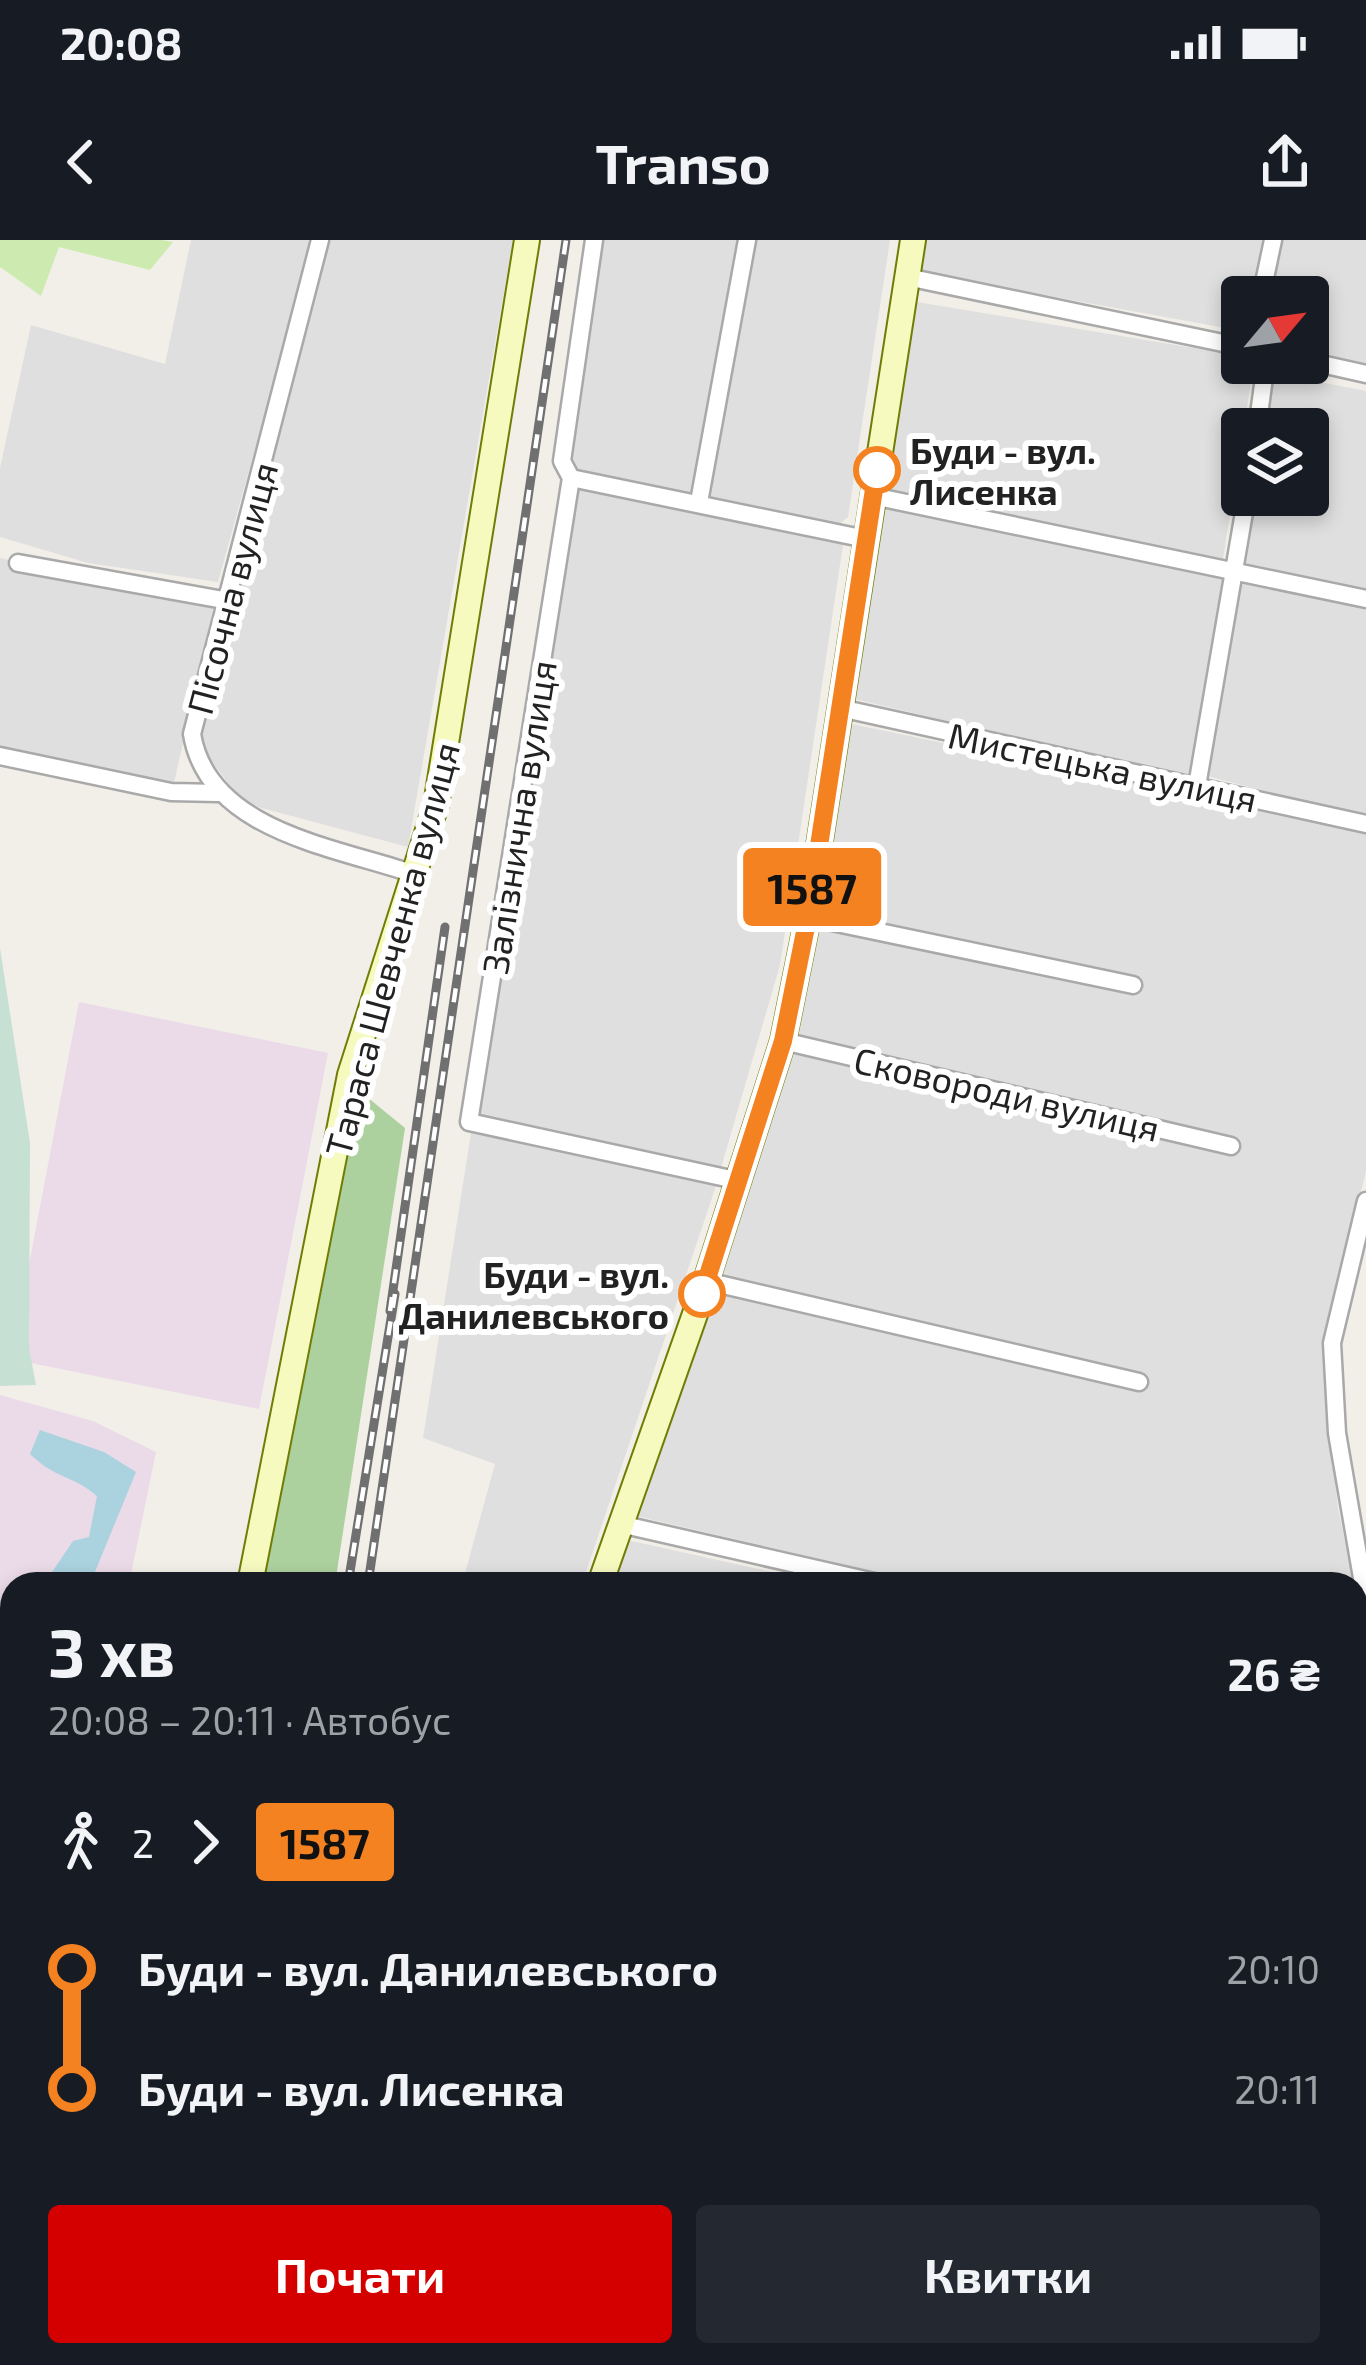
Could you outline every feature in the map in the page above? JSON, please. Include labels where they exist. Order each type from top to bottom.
[{"type":"street","name":"Пісочна вулиця","points":[[218,793],[197,765],[192,734],[320,240]]},
{"type":"street","name":"Тараса Шевченка вулиця","points":[[252,1572],[350,1075],[436,805],[527,240]]},
{"type":"street","name":"Залізнична вулиця","points":[[594,240],[562,461],[571,478],[469,1122],[740,1181]]},
{"type":"street","points":[[699,502],[747,240]]},
{"type":"street","points":[[604,1572],[740,1181],[783,1041],[808,917],[913,240]]},
{"type":"street","points":[[1265,276],[1273,240]]},
{"type":"street","points":[[907,277],[1221,342]]},
{"type":"street","points":[[1329,366],[1366,374]]},
{"type":"street","points":[[571,478],[866,539]]},
{"type":"street","points":[[873,496],[1366,599]]},
{"type":"street","points":[[1197,786],[1244,516]]},
{"type":"street","points":[[18,562],[229,602]]},
{"type":"street","name":"Мистецька вулиця","points":[[840,709],[1366,824]]},
{"type":"street","points":[[0,756],[171,792],[218,793],[261,823],[414,874]]},
{"type":"street","points":[[808,917],[1133,986]]},
{"type":"street","name":"Сковороди вулиця","points":[[783,1041],[1231,1146]]},
{"type":"street","points":[[1361,1572],[1337,1433],[1332,1343],[1366,1201]]},
{"type":"street","points":[[706,1281],[1139,1382]]},
{"type":"street","points":[[620,1524],[830,1572]]},
{"type":"shaded area","points":[[191,240],[313,240],[218,582],[88,563],[0,537],[0,468],[31,325],[165,364]]},
{"type":"shaded area","points":[[324,240],[513,240],[408,847],[243,803],[195,739]]},
{"type":"shaded area","points":[[601,240],[890,240],[848,517],[837,526],[569,467]]},
{"type":"shaded area","points":[[926,240],[1265,240],[1257,276],[1221,276],[1221,327],[922,273]]},
{"type":"shaded area","points":[[1279,240],[1366,240],[1366,366],[1329,358],[1329,276],[1272,276]]},
{"type":"shaded area","points":[[917,302],[1221,353],[1221,384],[1251,384],[1247,408],[1221,408],[1221,516],[1230,516],[1223,559],[886,491]]},
{"type":"shaded area","points":[[1271,384],[1329,384],[1366,391],[1366,593],[1240,566],[1248,516],[1329,516],[1329,408],[1267,408]]},
{"type":"shaded area","points":[[583,486],[844,538],[780,965],[721,1168],[477,1115],[572,497]]},
{"type":"shaded area","points":[[882,502],[1229,572],[1192,779],[850,698]]},
{"type":"shaded area","points":[[0,558],[214,604],[174,783],[0,747]]},
{"type":"shaded area","points":[[1240,574],[1366,604],[1366,817],[1207,776]]},
{"type":"shaded area","points":[[847,723],[1366,831],[1366,1171],[1327,1332],[1328,1417],[1338,1508],[1351,1572],[876,1572],[632,1515],[794,1029]]},
{"type":"shaded area","points":[[79,1002],[328,1053],[259,1409],[11,1359]]},
{"type":"shaded area","points":[[471,1133],[718,1180],[586,1572],[465,1572],[495,1464],[423,1438]]},
{"type":"shaded area","points":[[0,1395],[93,1421],[156,1452],[131,1572],[0,1572]]},
{"type":"shaded area","points":[[627,1540],[772,1572],[615,1572]]},
{"type":"green space","points":[[0,240],[173,242],[150,270],[59,247],[41,296],[0,267]]},
{"type":"green space","points":[[0,948],[30,1143],[29,1348],[36,1385],[0,1386]]},
{"type":"green space","points":[[357,1096],[367,1097],[405,1128],[337,1572],[256,1572]]},
{"type":"water","points":[[40,1430],[104,1452],[136,1472],[95,1572],[52,1572],[73,1541],[89,1537],[97,1496],[30,1454]]},
{"type":"railway","points":[[370,1572],[566,240]]},
{"type":"railway","points":[[390,1311],[445,927]]},
{"type":"railway","points":[[350,1572],[395,1294]]},
{"type":"bus line","name":"1587","points":[[702,1294],[783,1041],[808,917],[877,470]]},
{"type":"place","name":"Буди - вул. Лисенка","points":[[877,470]]},
{"type":"place","name":"Буди - вул. Данилевського","points":[[702,1294]]}]
